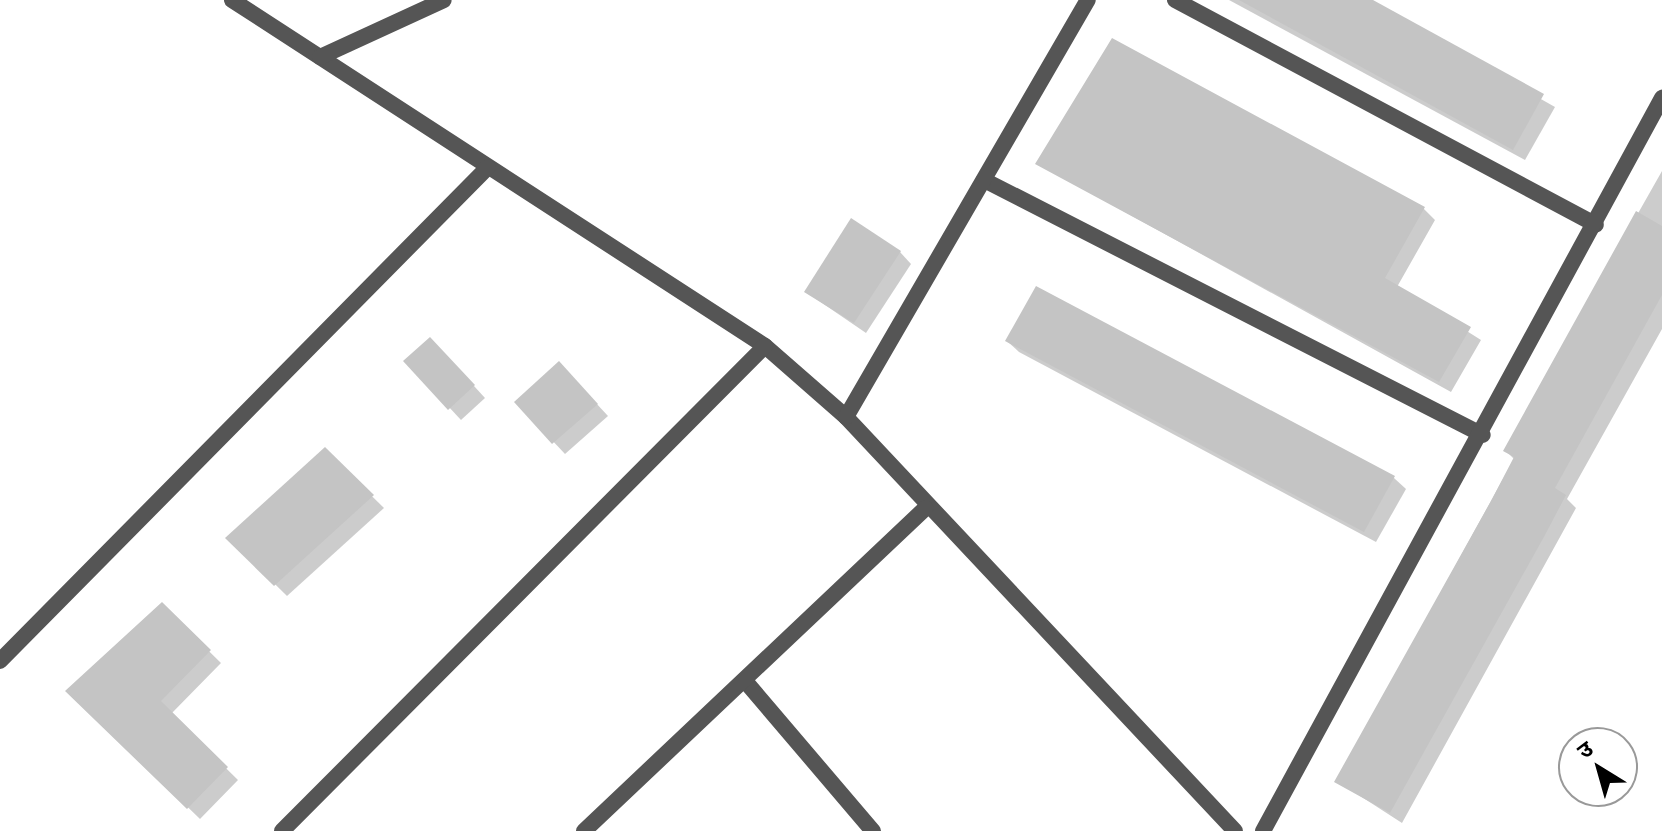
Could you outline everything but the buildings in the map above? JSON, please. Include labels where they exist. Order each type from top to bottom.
[{"type":"street","points":[[232,0],[765,346],[846,417],[925,508],[1235,831]]},
{"type":"street","points":[[320,57],[444,0]]},
{"type":"street","points":[[846,417],[1088,0]]},
{"type":"street","points":[[1175,0],[1596,225]]},
{"type":"street","points":[[1263,831],[1483,435],[1662,98]]},
{"type":"street","points":[[0,661],[488,167]]},
{"type":"street","points":[[984,180],[1483,435]]},
{"type":"street","points":[[282,831],[765,346]]},
{"type":"street","points":[[584,831],[746,682],[925,508]]},
{"type":"street","points":[[746,682],[873,831]]}]
